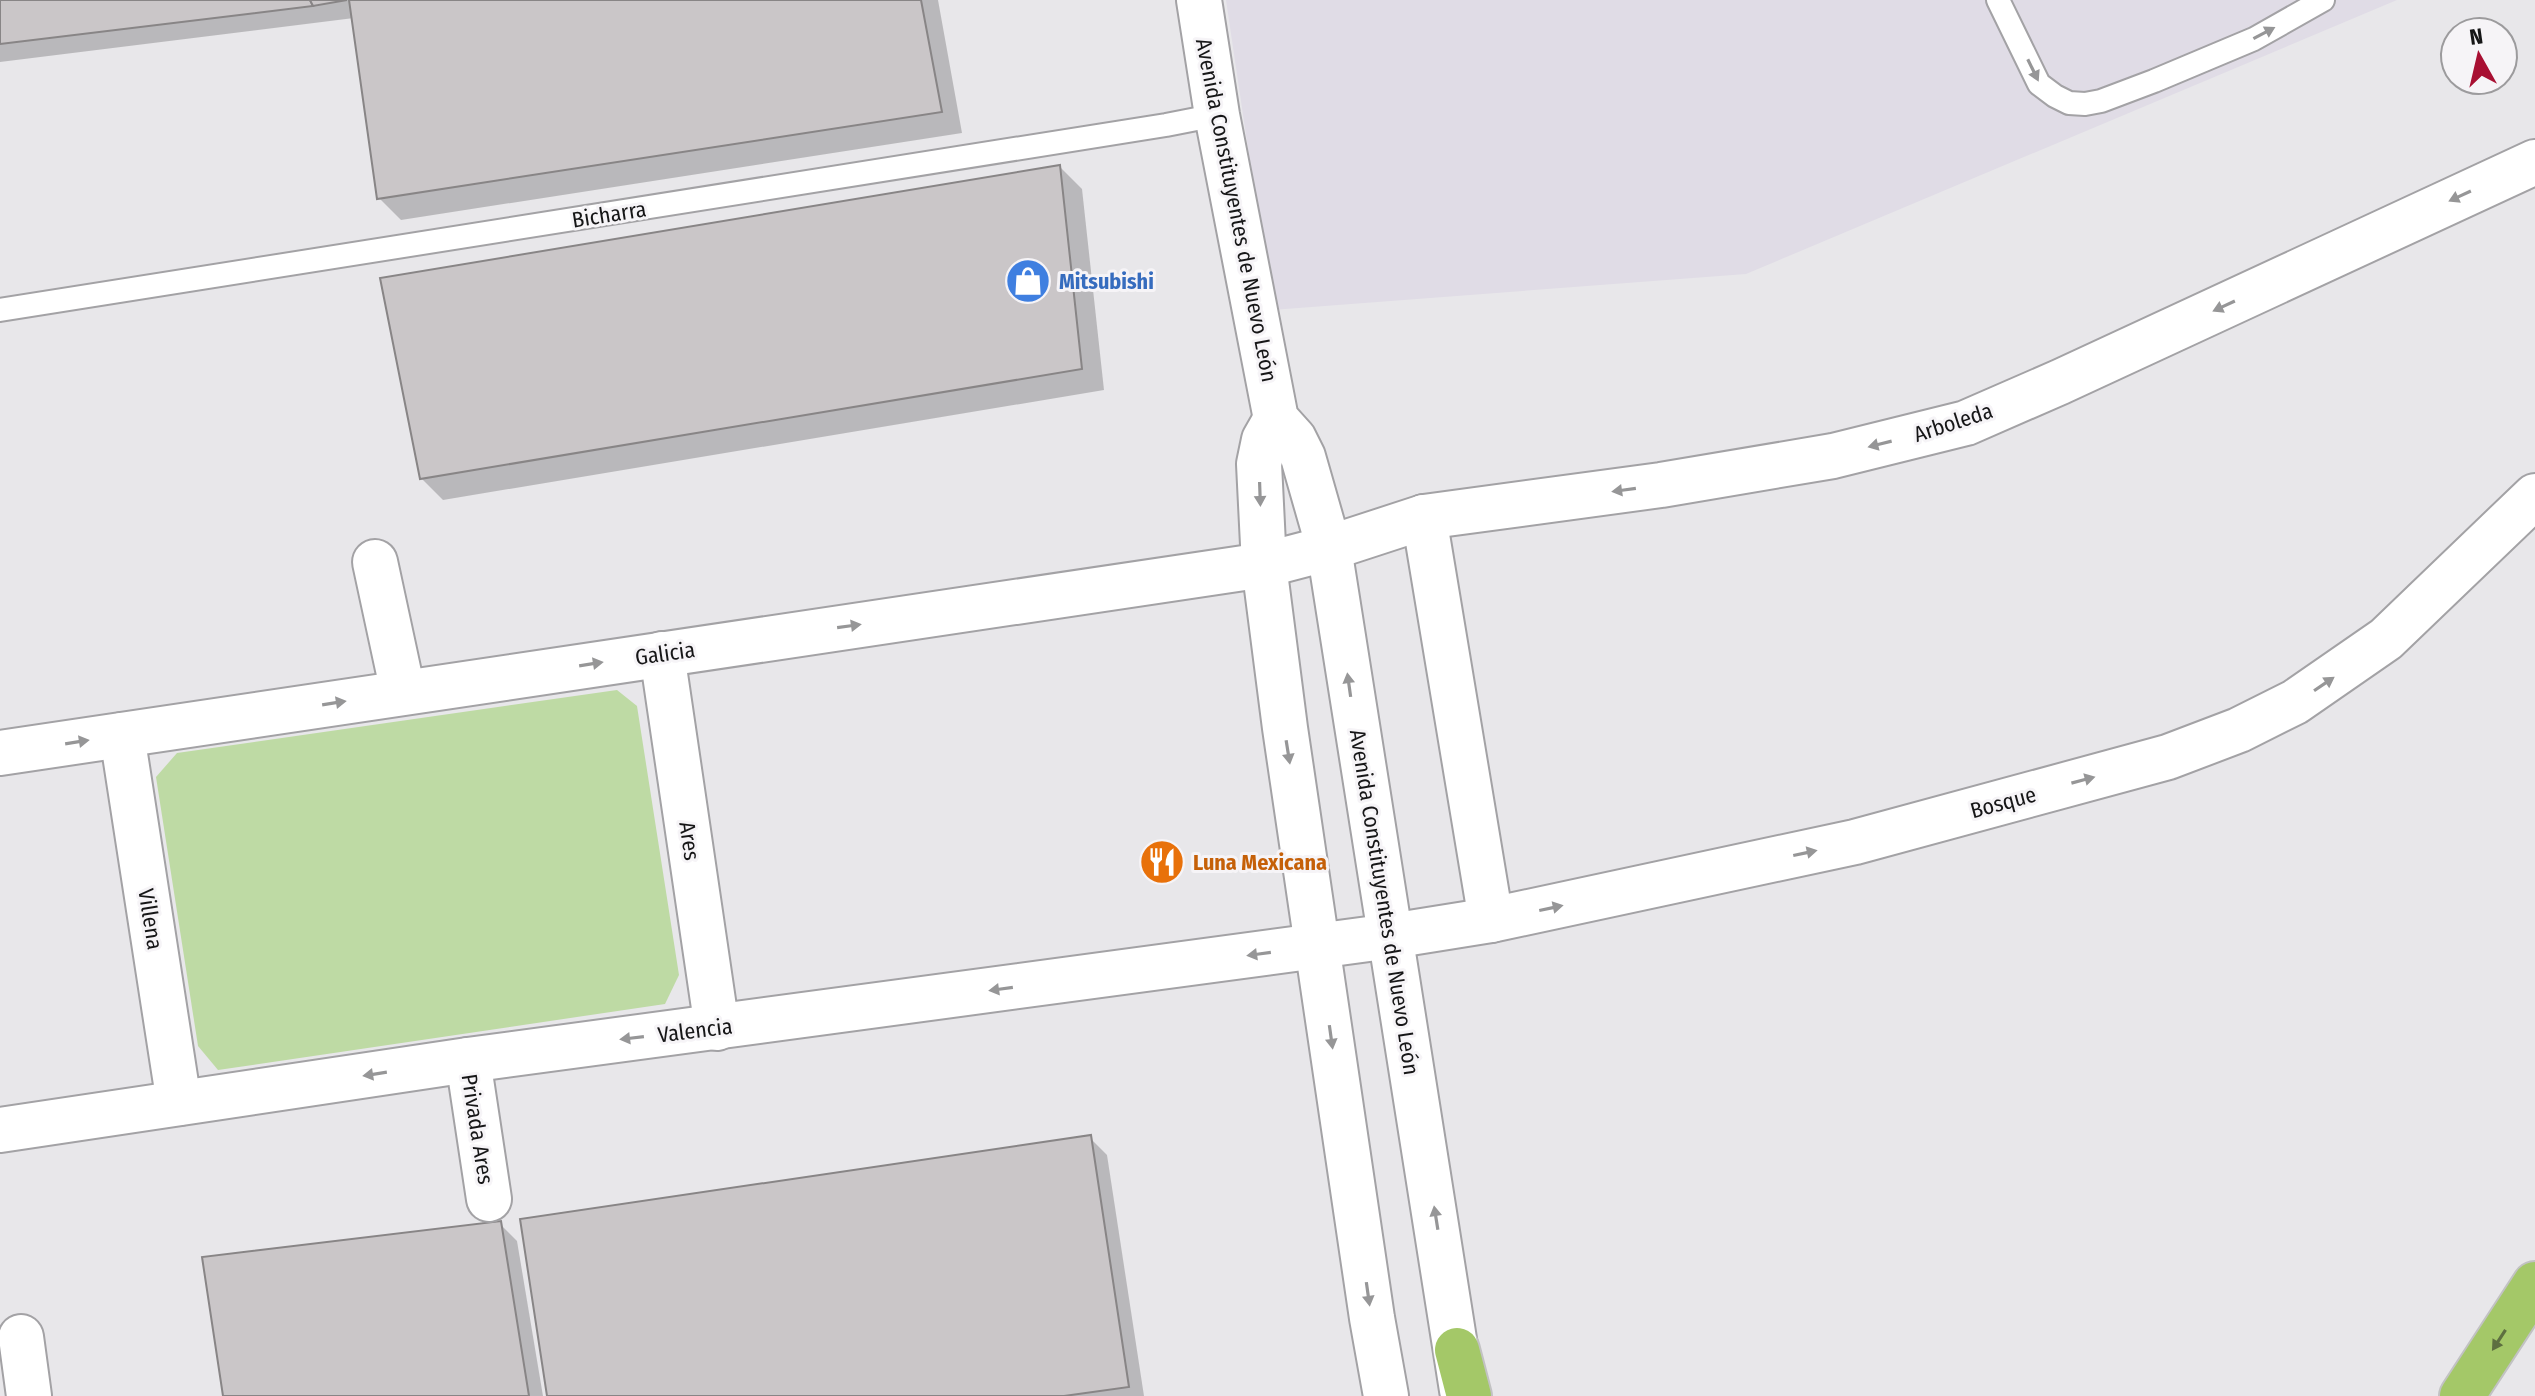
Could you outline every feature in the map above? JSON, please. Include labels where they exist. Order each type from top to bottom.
[{"type":"highway","points":[[2462,1396],[2535,1284]]},
{"type":"highway","points":[[1457,1350],[1466,1396]]},
{"type":"street","name":"Avenida Constituyentes de Nuevo León","points":[[1199,0],[1217,115],[1276,419],[1294,439],[1303,457],[1329,548],[1457,1350]]},
{"type":"street","name":"Arboleda","points":[[1329,548],[1424,517],[1661,485],[1833,456],[1966,423],[2534,165]]},
{"type":"street","points":[[1276,419],[1264,440],[1259,464],[1264,565],[1369,1302],[1386,1396]]},
{"type":"street","name":"Bosque","points":[[1391,936],[1491,920],[1855,842],[2168,757],[2239,730],[2295,702],[2386,639],[2535,496]]},
{"type":"street","points":[[1424,517],[1491,920]]},
{"type":"street","name":"Galicia","points":[[0,753],[1264,565],[1329,548]]},
{"type":"street","points":[[375,562],[403,692]]},
{"type":"street","name":"Ares","points":[[662,654],[717,1028]]},
{"type":"street","name":"Villena","points":[[122,735],[179,1103]]},
{"type":"street","name":"Valencia","points":[[0,1130],[468,1060],[1391,936]]},
{"type":"street","name":"Privada Ares","points":[[468,1060],[489,1199]]},
{"type":"street","points":[[21,1337],[29,1396]]},
{"type":"lane","points":[[1998,0],[2039,84],[2069,103],[2085,104],[2154,81],[2254,39],[2323,0]]},
{"type":"lane","name":"Bicharra","points":[[0,310],[1217,115]]},
{"type":"shaded area","points":[[1226,0],[2397,0],[1746,274],[1272,310]]},
{"type":"green space","points":[[617,690],[637,706],[679,975],[665,1004],[218,1070],[198,1046],[156,777],[177,753]]},
{"type":"building","points":[[0,0],[310,0],[313,6],[0,44]]},
{"type":"building","points":[[310,0],[347,0],[313,6]]},
{"type":"building","points":[[349,0],[921,0],[942,112],[377,199]]},
{"type":"building","points":[[1060,165],[1082,369],[420,479],[380,278]]},
{"type":"building","points":[[1091,1135],[1129,1387],[1064,1396],[547,1396],[520,1219]]},
{"type":"building","points":[[501,1221],[529,1396],[223,1396],[202,1257]]},
{"type":"place","name":"Mitsubishi","points":[[1028,281]]},
{"type":"place","name":"Luna Mexicana","points":[[1162,862]]}]
